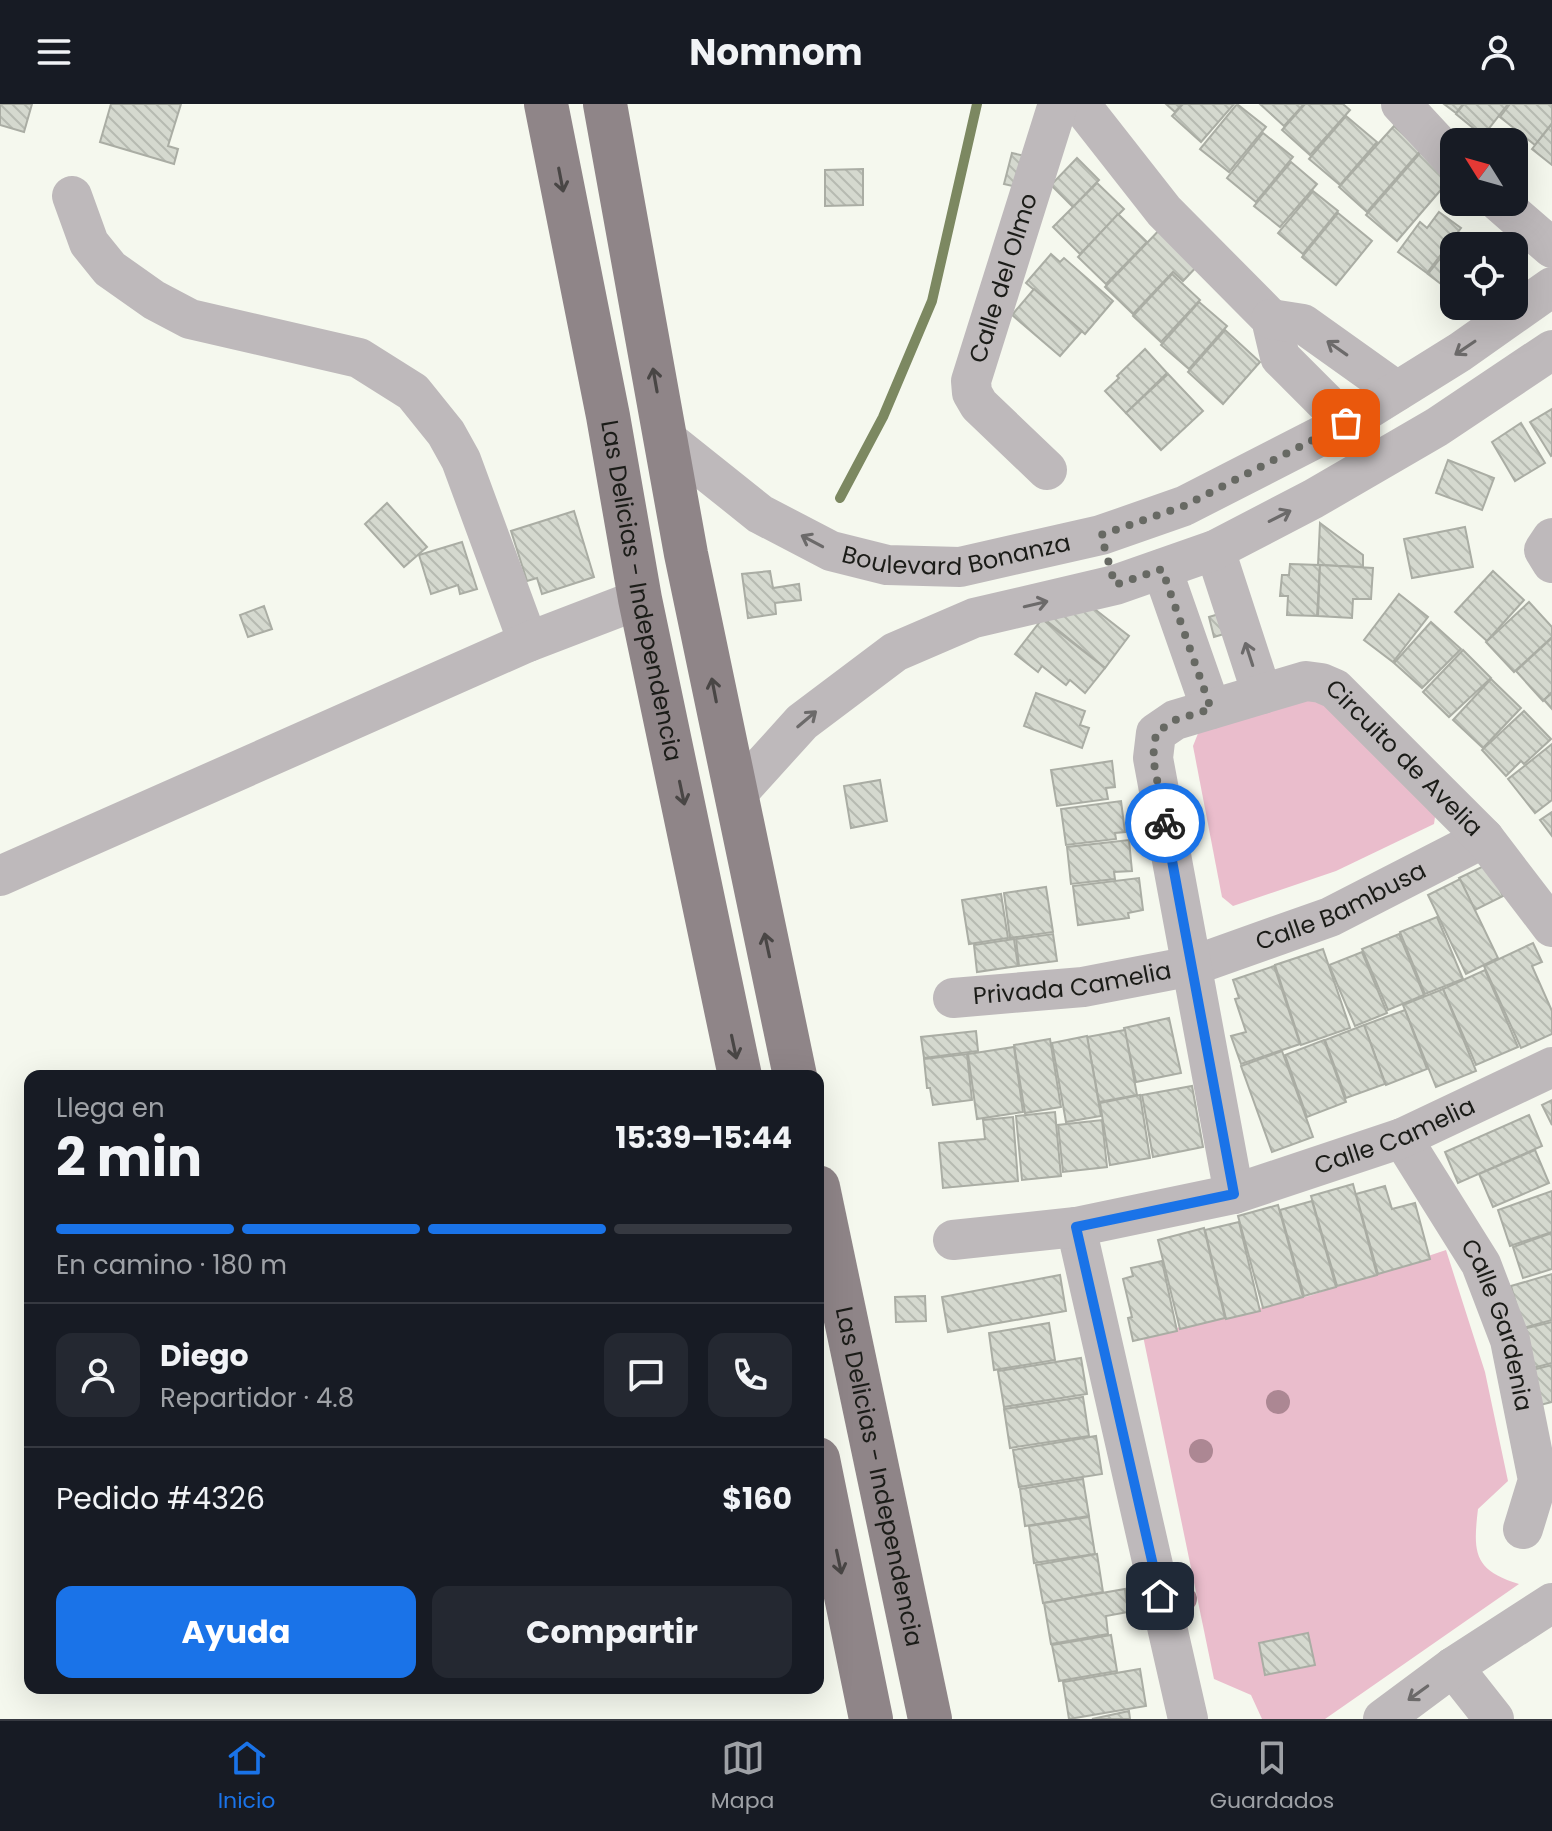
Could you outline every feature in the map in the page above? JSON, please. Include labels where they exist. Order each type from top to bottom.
[{"type":"main road","name":"Las Delicias - Independencia","points":[[546,104],[608,416],[640,599],[739,1070]]},
{"type":"main road","name":"Las Delicias - Independencia","points":[[605,104],[686,554],[794,1070]]},
{"type":"main road","name":"Las Delicias - Independencia","points":[[824,1216],[930,1719]]},
{"type":"main road","points":[[824,1488],[871,1719]]},
{"type":"street","name":"Calle del Olmo","points":[[1047,470],[979,405],[972,393],[971,381],[1058,104]]},
{"type":"street","points":[[1080,104],[1164,211],[1271,319],[1280,357],[1346,423]]},
{"type":"street","points":[[1401,104],[1440,146]]},
{"type":"street","points":[[72,196],[89,243],[110,269],[154,300],[190,319],[359,358],[413,392],[446,433],[461,460],[528,642]]},
{"type":"street","points":[[1515,216],[1552,248]]},
{"type":"street","name":"Boulevard Bonanza","points":[[666,439],[760,514],[831,551],[887,565],[960,567],[1101,535],[1184,506],[1346,423],[1460,352],[1552,287]]},
{"type":"street","points":[[1271,319],[1303,324],[1397,391]]},
{"type":"street","points":[[735,796],[802,722],[895,652],[974,618],[1115,585],[1215,550],[1313,499],[1437,427],[1552,350]]},
{"type":"street","points":[[1101,535],[1115,585]]},
{"type":"street","points":[[1552,538],[1544,550],[1552,563]]},
{"type":"street","points":[[1215,550],[1262,694]]},
{"type":"street","points":[[1162,569],[1211,709],[1175,720],[1156,733],[1153,758],[1234,1194]]},
{"type":"street","points":[[0,876],[528,642],[640,599]]},
{"type":"street","name":"Circuito de Avelia","points":[[1211,709],[1306,681],[1335,689],[1484,838],[1552,927]]},
{"type":"street","name":"Calle Bambusa","points":[[1192,966],[1330,917],[1484,838]]},
{"type":"street","name":"Privada Camelia","points":[[953,998],[1083,987],[1192,966]]},
{"type":"street","name":"Calle Camelia","points":[[953,1240],[1076,1227],[1234,1194],[1402,1138],[1552,1067]]},
{"type":"street","name":"Calle Gardenia","points":[[1402,1138],[1481,1264],[1510,1340],[1538,1480],[1523,1529]]},
{"type":"street","points":[[1076,1227],[1188,1719]]},
{"type":"street","points":[[1383,1719],[1453,1667],[1552,1603]]},
{"type":"street","points":[[1453,1667],[1494,1719]]},
{"type":"shaded area","points":[[1304,692],[1328,696],[1437,803],[1434,824],[1336,871],[1233,906],[1222,897],[1193,746],[1199,731]]},
{"type":"shaded area","points":[[1446,1250],[1485,1372],[1508,1481],[1478,1509],[1477,1548],[1484,1565],[1492,1572],[1519,1584],[1325,1719],[1262,1719],[1251,1695],[1214,1679],[1143,1336],[1309,1296]]},
{"type":"building","points":[[0,104],[32,104],[24,132],[0,125]]},
{"type":"building","points":[[111,104],[181,104],[168,146],[178,149],[174,164],[100,142]]},
{"type":"building","points":[[1166,104],[1182,104],[1175,112]]},
{"type":"building","points":[[1183,104],[1234,104],[1201,142],[1172,116]]},
{"type":"building","points":[[1237,104],[1266,127],[1229,172],[1200,149]]},
{"type":"building","points":[[1260,104],[1304,104],[1284,126]]},
{"type":"building","points":[[1305,104],[1343,104],[1350,110],[1310,155],[1282,130]]},
{"type":"building","points":[[1444,104],[1463,104],[1456,113]]},
{"type":"building","points":[[1464,104],[1508,104],[1489,128],[1473,128],[1456,114]]},
{"type":"building","points":[[1510,104],[1552,104],[1552,123],[1535,145],[1528,139],[1528,128],[1514,128],[1500,117]]},
{"type":"building","points":[[1346,116],[1377,142],[1340,185],[1309,159]]},
{"type":"building","points":[[1552,124],[1552,165],[1532,149]]},
{"type":"building","points":[[1394,126],[1421,150],[1367,212],[1339,187]]},
{"type":"building","points":[[1263,133],[1293,157],[1256,202],[1227,178]]},
{"type":"building","points":[[1421,152],[1440,168],[1440,191],[1397,241],[1366,215]]},
{"type":"building","points":[[1012,153],[1034,158],[1026,189],[1004,184]]},
{"type":"building","points":[[1077,158],[1099,180],[1073,207],[1051,185]]},
{"type":"building","points":[[1291,162],[1317,184],[1280,227],[1254,206]]},
{"type":"building","points":[[863,169],[863,205],[825,206],[825,170]]},
{"type":"building","points":[[1097,183],[1124,209],[1080,254],[1053,227]]},
{"type":"building","points":[[1313,191],[1338,211],[1303,254],[1278,233]]},
{"type":"building","points":[[1439,212],[1440,216],[1461,228],[1458,232],[1440,232],[1440,256],[1427,273],[1398,252],[1420,222],[1427,228]]},
{"type":"building","points":[[1338,213],[1372,241],[1336,285],[1302,257]]},
{"type":"building","points":[[1118,214],[1147,242],[1106,284],[1078,257]]},
{"type":"building","points":[[1165,224],[1203,260],[1183,281],[1173,272],[1133,314],[1105,287]]},
{"type":"building","points":[[1051,254],[1060,262],[1064,258],[1113,301],[1085,334],[1026,283]]},
{"type":"building","points":[[1440,259],[1440,283],[1428,274]]},
{"type":"building","points":[[1172,274],[1200,300],[1161,342],[1133,316]]},
{"type":"building","points":[[1034,289],[1082,331],[1060,356],[1012,315]]},
{"type":"building","points":[[1199,302],[1227,326],[1189,369],[1161,345]]},
{"type":"building","points":[[1225,330],[1260,362],[1223,404],[1188,372]]},
{"type":"building","points":[[1145,349],[1167,373],[1126,413],[1105,391]]},
{"type":"building","points":[[1168,374],[1203,411],[1161,450],[1126,413]]},
{"type":"building","points":[[1552,409],[1552,455],[1551,456],[1530,422]]},
{"type":"building","points":[[1521,423],[1545,463],[1515,481],[1492,442]]},
{"type":"building","points":[[1448,460],[1494,478],[1482,510],[1436,493]]},
{"type":"building","points":[[387,503],[427,547],[404,567],[365,524]]},
{"type":"building","points":[[574,511],[594,577],[542,594],[537,578],[527,581],[511,531]]},
{"type":"building","points":[[1320,523],[1363,555],[1363,567],[1318,565]]},
{"type":"building","points":[[1465,527],[1473,567],[1412,578],[1404,539]]},
{"type":"building","points":[[462,542],[477,589],[460,594],[458,585],[431,594],[419,555]]},
{"type":"building","points":[[1290,564],[1320,565],[1317,616],[1287,615],[1288,596],[1280,596],[1282,575],[1289,575]]},
{"type":"building","points":[[1320,565],[1373,568],[1371,599],[1353,599],[1352,618],[1318,616]]},
{"type":"building","points":[[770,571],[773,588],[799,584],[801,600],[775,603],[776,614],[748,618],[742,574]]},
{"type":"building","points":[[1493,571],[1524,600],[1487,641],[1455,612]]},
{"type":"building","points":[[1399,594],[1428,617],[1393,662],[1364,640]]},
{"type":"building","points":[[1529,602],[1552,627],[1552,637],[1514,672],[1486,642]]},
{"type":"building","points":[[264,606],[272,629],[248,637],[240,615]]},
{"type":"building","points":[[1092,607],[1129,636],[1105,668],[1042,617]]},
{"type":"building","points":[[1229,611],[1234,631],[1214,637],[1209,617]]},
{"type":"building","points":[[1042,619],[1105,668],[1085,693],[1070,680],[1066,685],[1042,666],[1038,672],[1015,654]]},
{"type":"building","points":[[1431,622],[1461,649],[1422,688],[1394,663]]},
{"type":"building","points":[[1552,638],[1552,692],[1543,701],[1516,671]]},
{"type":"building","points":[[1463,650],[1491,678],[1449,717],[1423,692]]},
{"type":"building","points":[[1491,679],[1521,708],[1483,748],[1453,720]]},
{"type":"building","points":[[1036,693],[1085,711],[1080,725],[1089,728],[1082,748],[1024,726]]},
{"type":"building","points":[[1552,693],[1552,709],[1544,700]]},
{"type":"building","points":[[1524,711],[1551,739],[1506,776],[1482,750]]},
{"type":"building","points":[[1552,744],[1552,800],[1535,813],[1508,779]]},
{"type":"building","points":[[1112,761],[1115,787],[1106,788],[1108,799],[1057,806],[1051,770]]},
{"type":"building","points":[[880,780],[887,821],[851,828],[844,786]]},
{"type":"building","points":[[1121,801],[1125,832],[1115,833],[1116,839],[1066,845],[1061,809]]},
{"type":"building","points":[[1552,812],[1552,836],[1540,820]]},
{"type":"building","points":[[1129,840],[1132,871],[1114,872],[1115,879],[1071,884],[1067,847]]},
{"type":"building","points":[[1488,864],[1503,896],[1475,910],[1459,878]]},
{"type":"building","points":[[1139,878],[1143,910],[1128,913],[1129,918],[1078,925],[1073,886]]},
{"type":"building","points":[[1460,879],[1498,958],[1466,974],[1428,895]]},
{"type":"building","points":[[1046,887],[1053,932],[1010,938],[1004,893]]},
{"type":"building","points":[[1001,894],[1008,938],[969,944],[962,900]]},
{"type":"building","points":[[1437,917],[1463,979],[1425,994],[1400,932]]},
{"type":"building","points":[[1053,934],[1057,961],[1019,966],[1016,939]]},
{"type":"building","points":[[1399,934],[1424,995],[1388,1010],[1362,949]]},
{"type":"building","points":[[1014,939],[1018,966],[977,972],[974,945]]},
{"type":"building","points":[[1533,943],[1542,962],[1532,966],[1552,1011],[1552,1034],[1521,1048],[1484,966]]},
{"type":"building","points":[[1323,949],[1350,1028],[1301,1045],[1275,965]]},
{"type":"building","points":[[1362,952],[1387,1013],[1355,1026],[1329,965]]},
{"type":"building","points":[[1274,966],[1300,1044],[1241,1064],[1231,1036],[1246,1032],[1235,999],[1239,998],[1233,980]]},
{"type":"building","points":[[1485,970],[1518,1047],[1476,1065],[1443,989]]},
{"type":"building","points":[[1443,989],[1476,1071],[1436,1087],[1403,1005]]},
{"type":"building","points":[[1405,1010],[1427,1069],[1386,1085],[1364,1025]]},
{"type":"building","points":[[1169,1018],[1181,1073],[1136,1082],[1124,1028]]},
{"type":"building","points":[[1364,1025],[1385,1084],[1346,1098],[1325,1040]]},
{"type":"building","points":[[1125,1030],[1137,1095],[1099,1102],[1087,1037]]},
{"type":"building","points":[[976,1031],[978,1051],[924,1058],[921,1037]]},
{"type":"building","points":[[1087,1036],[1101,1116],[1066,1122],[1052,1043]]},
{"type":"building","points":[[1050,1039],[1061,1107],[1025,1113],[1014,1045]]},
{"type":"building","points":[[1324,1040],[1346,1102],[1307,1117],[1285,1055]]},
{"type":"building","points":[[1014,1047],[1023,1112],[977,1119],[968,1054]]},
{"type":"building","points":[[1282,1051],[1313,1137],[1272,1152],[1241,1066]]},
{"type":"building","points":[[967,1054],[972,1100],[933,1105],[930,1088],[927,1088],[924,1059]]},
{"type":"building","points":[[1192,1086],[1203,1147],[1153,1157],[1142,1095]]},
{"type":"building","points":[[1140,1095],[1150,1158],[1110,1165],[1100,1103]]},
{"type":"building","points":[[1552,1100],[1552,1125],[1542,1105]]},
{"type":"building","points":[[1055,1112],[1061,1176],[1022,1180],[1016,1116]]},
{"type":"building","points":[[1529,1115],[1542,1146],[1458,1183],[1445,1152]]},
{"type":"building","points":[[1013,1117],[1018,1181],[943,1188],[939,1143],[985,1139],[983,1120]]},
{"type":"building","points":[[1102,1120],[1107,1167],[1063,1172],[1058,1125]]},
{"type":"building","points":[[1535,1150],[1549,1183],[1493,1207],[1479,1174]]},
{"type":"building","points":[[1353,1184],[1377,1275],[1337,1286],[1311,1196]]},
{"type":"building","points":[[1385,1186],[1392,1209],[1415,1203],[1430,1259],[1378,1274],[1356,1194]]},
{"type":"building","points":[[1552,1191],[1552,1232],[1510,1246],[1498,1210]]},
{"type":"building","points":[[1312,1201],[1336,1287],[1304,1296],[1280,1210]]},
{"type":"building","points":[[1278,1205],[1303,1297],[1263,1308],[1238,1216]]},
{"type":"building","points":[[1239,1222],[1260,1311],[1226,1319],[1205,1230]]},
{"type":"building","points":[[1204,1228],[1225,1318],[1180,1329],[1158,1240]]},
{"type":"building","points":[[1552,1233],[1552,1269],[1523,1278],[1513,1247]]},
{"type":"building","points":[[1162,1261],[1177,1331],[1133,1341],[1128,1318],[1132,1317],[1123,1279],[1133,1276],[1131,1268]]},
{"type":"building","points":[[1552,1274],[1552,1320],[1523,1328],[1511,1286]]},
{"type":"building","points":[[1060,1275],[1066,1311],[948,1332],[942,1297]]},
{"type":"building","points":[[925,1296],[926,1321],[896,1322],[895,1297]]},
{"type":"building","points":[[1552,1322],[1552,1363],[1533,1368],[1523,1329]]},
{"type":"building","points":[[1049,1323],[1055,1360],[994,1370],[989,1333]]},
{"type":"building","points":[[1081,1358],[1087,1394],[1004,1407],[998,1371]]},
{"type":"building","points":[[1552,1365],[1552,1402],[1536,1406],[1528,1371]]},
{"type":"building","points":[[1083,1397],[1089,1436],[1010,1448],[1004,1409]]},
{"type":"building","points":[[1096,1436],[1102,1474],[1019,1487],[1013,1450]]},
{"type":"building","points":[[1083,1479],[1089,1516],[1025,1526],[1020,1489]]},
{"type":"building","points":[[1089,1517],[1095,1554],[1034,1563],[1029,1526]]},
{"type":"building","points":[[1097,1554],[1103,1592],[1043,1603],[1036,1565]]},
{"type":"building","points":[[1125,1589],[1128,1612],[1106,1616],[1108,1634],[1051,1644],[1044,1603]]},
{"type":"building","points":[[1308,1633],[1315,1665],[1265,1675],[1259,1643]]},
{"type":"building","points":[[1111,1635],[1117,1671],[1059,1681],[1052,1645]]},
{"type":"building","points":[[1140,1669],[1146,1706],[1069,1719],[1063,1682]]},
{"type":"building","points":[[1129,1711],[1130,1719],[1092,1719]]},
{"type":"waterway","points":[[840,498],[883,417],[932,301],[977,104]]},
{"type":"way so far","points":[[1165,823],[1153,758],[1156,733],[1175,720],[1211,709],[1162,569],[1115,585],[1101,535],[1184,506],[1346,423]]},
{"type":"route","points":[[1160,1596],[1076,1227],[1234,1194],[1165,823]]}]
